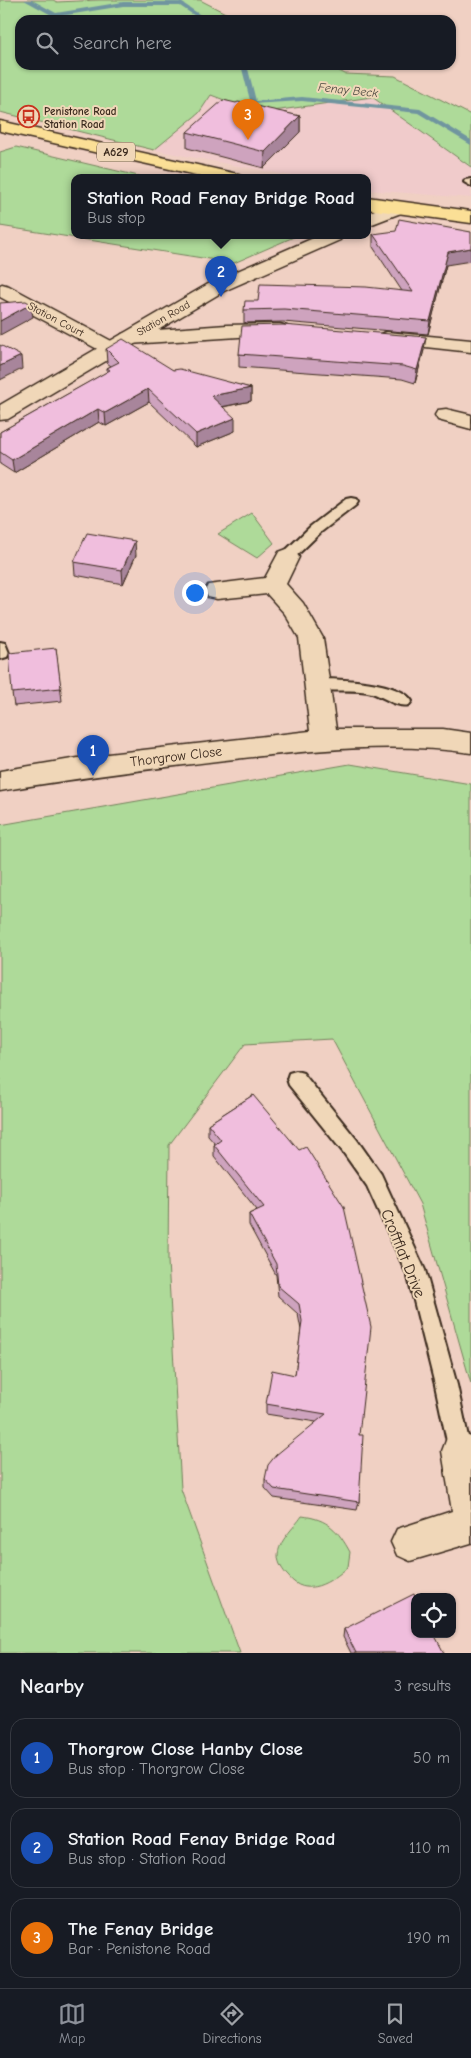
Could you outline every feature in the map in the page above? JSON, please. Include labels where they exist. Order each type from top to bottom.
[{"type":"highway","name":"A629","points":[[0,126],[214,174]]},
{"type":"highway","points":[[371,205],[471,217]]},
{"type":"street","points":[[371,218],[394,208]]},
{"type":"street","name":"Station Road","points":[[0,414],[217,287],[326,239]]},
{"type":"street","name":"Station Court","points":[[2,290],[110,348]]},
{"type":"street","points":[[129,338],[227,331],[302,332]]},
{"type":"street","points":[[372,337],[471,346]]},
{"type":"street","points":[[446,415],[471,422]]},
{"type":"street","points":[[273,585],[287,557]]},
{"type":"street","points":[[217,591],[273,585]]},
{"type":"street","points":[[273,585],[294,609],[311,638],[324,739]]},
{"type":"street","name":"Thorgrow Close","points":[[0,781],[90,766],[324,739],[443,739],[471,743]]},
{"type":"street","name":"Croftflat Drive","points":[[460,1451],[471,1511]]},
{"type":"street","points":[[410,1542],[471,1524]]},
{"type":"lane","points":[[287,557],[316,529],[351,502]]},
{"type":"lane","points":[[0,647],[2,653],[0,654]]},
{"type":"lane","points":[[318,684],[355,684],[384,690],[404,701]]},
{"type":"lane","name":"Croftflat Drive","points":[[296,1079],[350,1146],[374,1180],[414,1268],[446,1385],[460,1451]]},
{"type":"shaded area","points":[[211,95],[259,113],[372,97],[471,167],[471,198],[371,190],[371,174],[281,174],[154,150],[199,113]]},
{"type":"green space","points":[[0,0],[53,0],[57,2],[200,0],[229,15],[15,15],[15,70],[337,70],[345,74],[395,76],[471,115],[471,167],[372,97],[259,113],[211,95],[199,113],[154,150],[0,112]]},
{"type":"green space","points":[[16,147],[130,174],[71,174],[71,237],[0,226],[0,152]]},
{"type":"green space","points":[[82,239],[289,239],[234,263]]},
{"type":"green space","points":[[252,513],[274,543],[257,558],[218,534]]},
{"type":"green space","points":[[350,764],[471,784],[471,1384],[420,1204],[332,1039],[245,1044],[169,1145],[168,1261],[181,1489],[240,1653],[0,1653],[0,825]]},
{"type":"green space","points":[[302,1516],[319,1520],[331,1527],[350,1552],[348,1567],[334,1578],[318,1586],[310,1587],[295,1583],[284,1572],[278,1559],[283,1540]]},
{"type":"building","points":[[223,100],[300,116],[265,152],[187,132]]},
{"type":"building","points":[[399,219],[471,232],[471,248],[448,252],[430,321],[284,309],[244,310],[245,301],[258,301],[260,284],[366,287],[413,292],[373,234],[396,231]]},
{"type":"building","points":[[26,301],[31,304],[0,321],[0,303]]},
{"type":"building","points":[[283,325],[426,337],[417,370],[403,366],[239,354],[242,326]]},
{"type":"building","points":[[123,339],[173,370],[180,369],[251,388],[211,396],[235,418],[196,434],[148,389],[105,413],[98,409],[12,460],[0,452],[0,432],[110,370],[107,368],[119,362],[106,349]]},
{"type":"building","points":[[0,345],[21,356],[0,366]]},
{"type":"building","points":[[87,533],[135,541],[122,570],[74,562]]},
{"type":"building","points":[[56,648],[61,688],[12,693],[9,653]]},
{"type":"building","points":[[253,1095],[299,1150],[306,1147],[344,1207],[371,1327],[359,1435],[363,1435],[359,1502],[274,1489],[265,1479],[268,1465],[276,1455],[326,1414],[266,1404],[272,1370],[295,1375],[302,1321],[299,1304],[278,1286],[276,1264],[249,1214],[264,1207],[214,1145],[221,1140],[208,1124]]},
{"type":"building","points":[[411,1596],[411,1638],[436,1638],[444,1653],[356,1653],[344,1629]]},
{"type":"waterway","name":"Fenay Beck","points":[[27,0],[55,15]]},
{"type":"waterway","name":"Fenay Beck","points":[[55,15],[123,4],[181,4],[198,15]]},
{"type":"waterway","name":"Fenay Beck","points":[[245,70],[253,103],[302,99],[420,111],[471,143]]},
{"type":"place","name":"Penistone Road Station Road","points":[[28,117]]},
{"type":"place","name":"The Fenay Bridge","points":[[248,140]]},
{"type":"place","name":"Station Road Fenay Bridge Road","points":[[221,297]]},
{"type":"place","name":"Thorgrow Close Hanby Close","points":[[93,776]]}]
